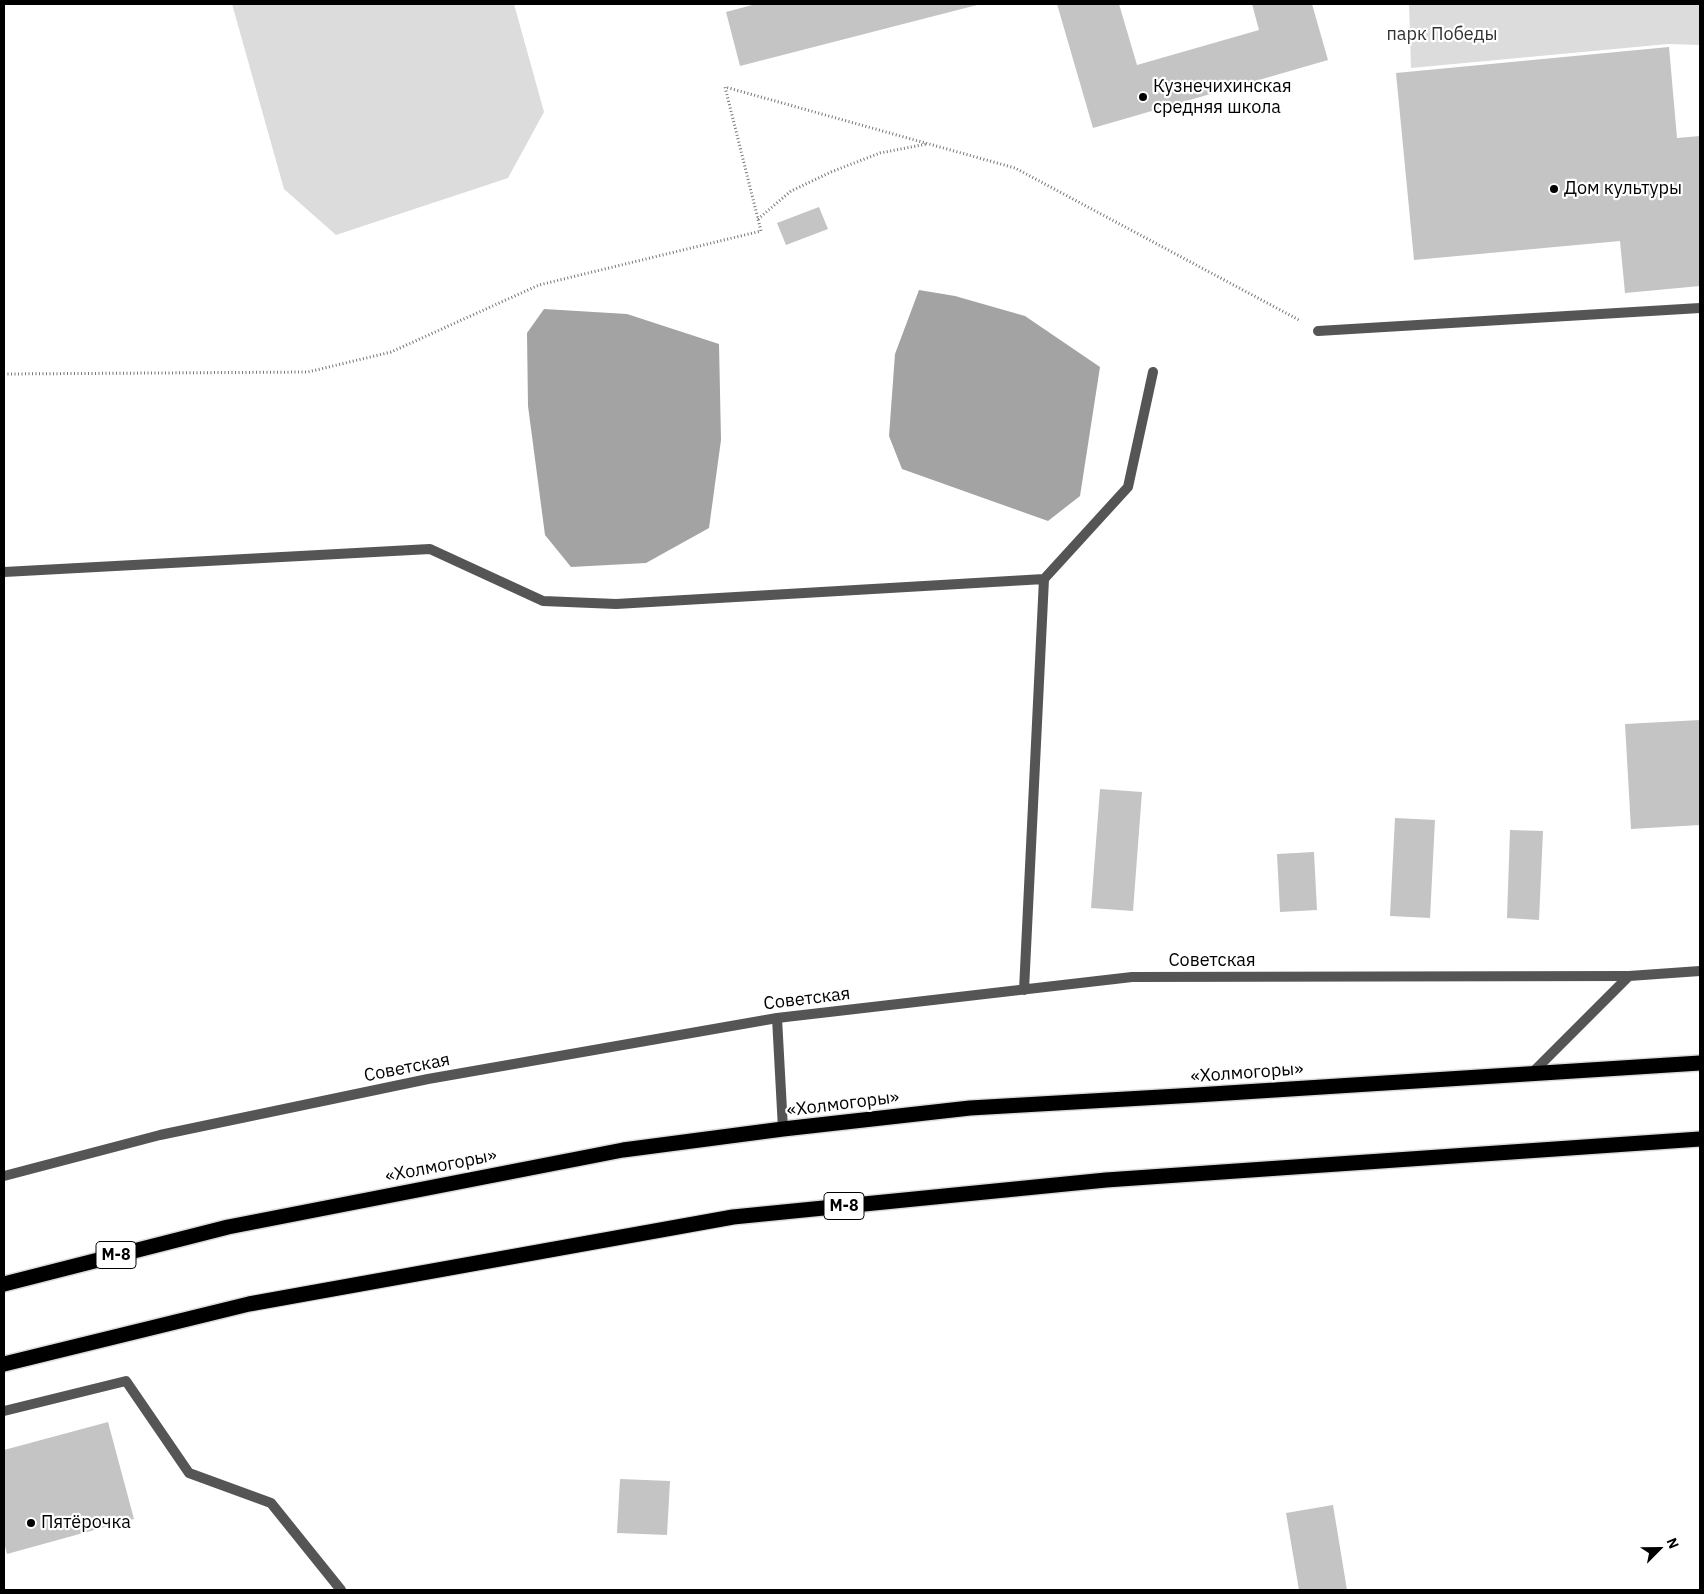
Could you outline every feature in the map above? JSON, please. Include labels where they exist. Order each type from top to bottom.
[{"type":"highway","name":"«Холмогоры»","points":[[4,1284],[228,1227],[623,1150],[783,1129],[970,1108],[1700,1063]]},
{"type":"highway","name":"М-8","points":[[4,1364],[249,1304],[733,1217],[1106,1180],[1700,1139]]},
{"type":"street","points":[[1318,331],[1700,308]]},
{"type":"street","points":[[1024,990],[1044,579],[1128,487],[1153,372]]},
{"type":"street","points":[[4,572],[430,549],[543,601],[616,604],[1044,579]]},
{"type":"street","name":"Советская","points":[[4,1176],[160,1135],[428,1079],[777,1018],[1132,977],[1630,976],[1700,971]]},
{"type":"street","points":[[1531,1074],[1630,976]]},
{"type":"street","points":[[777,1018],[783,1129]]},
{"type":"street","points":[[4,1411],[126,1380],[189,1473],[271,1503],[341,1590]]},
{"type":"path","points":[[4,374],[308,372],[391,352],[539,285],[761,230],[725,87],[1015,168],[1318,331]]},
{"type":"path","points":[[758,219],[791,191],[831,172],[880,153],[927,144]]},
{"type":"green space","points":[[232,4],[514,4],[544,112],[508,178],[336,235],[284,189]]},
{"type":"green space","name":"парк Победы","points":[[1409,4],[1700,4],[1700,45],[1668,44],[1411,68]]},
{"type":"shaded area","points":[[919,290],[955,296],[1025,316],[1100,367],[1080,496],[1048,521],[902,469],[889,436],[895,354]]},
{"type":"shaded area","points":[[544,309],[627,314],[719,344],[721,440],[709,528],[646,563],[571,567],[545,535],[528,406],[527,333]]},
{"type":"building","points":[[756,4],[981,4],[740,66],[726,12]]},
{"type":"building","name":"Кузнечихинская средняя школа","points":[[1057,4],[1119,4],[1137,65],[1259,30],[1252,4],[1312,4],[1328,60],[1093,128]]},
{"type":"building","name":"Дом культуры","points":[[1669,47],[1677,138],[1700,136],[1700,286],[1625,293],[1620,241],[1414,260],[1396,73]]},
{"type":"building","points":[[819,207],[828,229],[786,245],[777,223]]},
{"type":"building","points":[[1700,720],[1700,825],[1631,829],[1625,724]]},
{"type":"building","points":[[1100,789],[1142,792],[1133,911],[1091,908]]},
{"type":"building","points":[[1395,818],[1435,820],[1430,918],[1390,916]]},
{"type":"building","points":[[1510,830],[1543,831],[1539,920],[1507,918]]},
{"type":"building","points":[[1314,852],[1317,910],[1280,912],[1277,854]]},
{"type":"building","points":[[108,1422],[134,1519],[7,1554],[4,1542],[4,1450]]},
{"type":"building","points":[[620,1479],[670,1481],[667,1535],[617,1533]]},
{"type":"building","points":[[1333,1505],[1347,1590],[1299,1590],[1286,1513]]},
{"type":"place","name":"Кузнечихинская средняя школа","points":[[1143,97]]},
{"type":"place","name":"Дом культуры","points":[[1554,189]]},
{"type":"place","name":"Пятёрочка","points":[[31,1523]]}]
